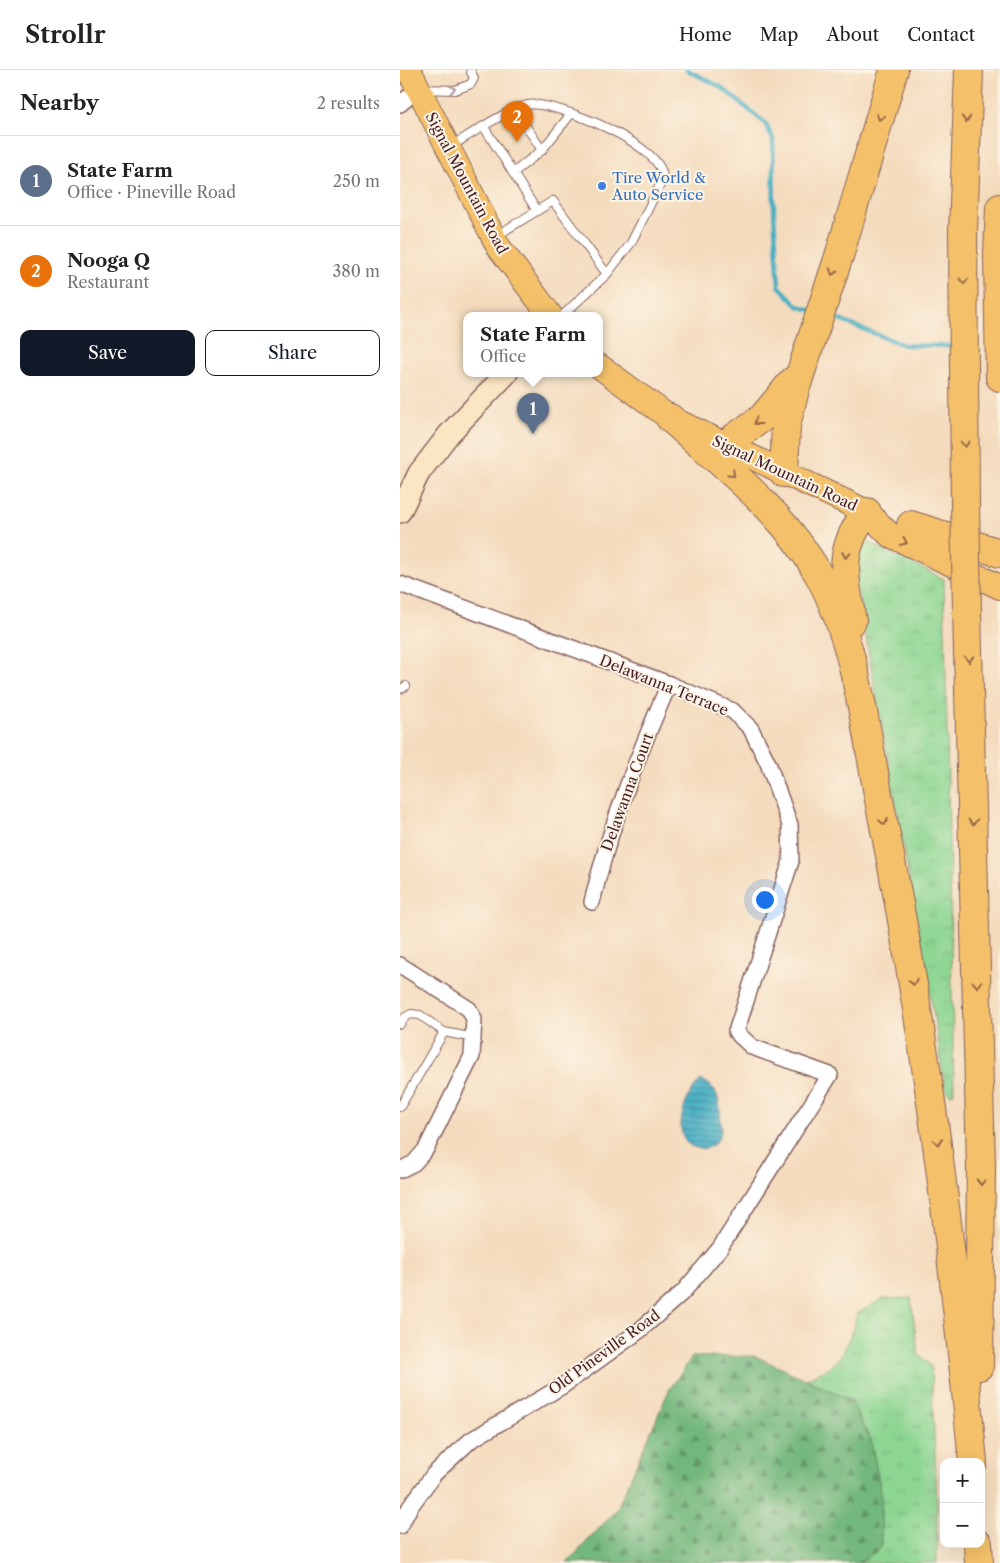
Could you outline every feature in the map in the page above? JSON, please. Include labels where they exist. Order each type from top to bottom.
[{"type":"highway","points":[[784,473],[786,425],[800,372],[840,253],[894,70]]},
{"type":"highway","points":[[970,70],[963,231],[967,610],[981,1166],[978,1458]]},
{"type":"highway","points":[[1000,208],[1000,376]]},
{"type":"highway","points":[[724,445],[762,418],[800,372]]},
{"type":"highway","points":[[670,418],[770,508],[791,533],[819,576],[830,598],[847,646],[909,956],[937,1132],[960,1324],[973,1458]]},
{"type":"highway","points":[[867,512],[850,538],[844,573],[878,794]]},
{"type":"highway","points":[[911,525],[1000,553]]},
{"type":"highway","points":[[978,1548],[979,1563]]},
{"type":"main road","name":"Signal Mountain Road","points":[[409,83],[447,148],[493,238],[548,312]]},
{"type":"main road","name":"Signal Mountain Road","points":[[603,369],[670,418],[867,512],[890,535],[1000,587]]},
{"type":"main road","points":[[400,512],[419,473],[449,434],[503,377]]},
{"type":"main road","points":[[867,512],[897,518],[1000,566]]},
{"type":"street","points":[[400,104],[409,83]]},
{"type":"street","name":"Delawanna Terrace","points":[[400,584],[670,684],[733,711],[751,729],[768,763],[790,825],[791,861],[736,1032],[752,1047],[830,1075]]},
{"type":"street","name":"Delawanna Court","points":[[592,902],[610,831],[641,748],[670,684]]},
{"type":"street","points":[[400,965],[469,1009],[474,1019],[472,1056],[426,1149],[414,1163],[400,1170]]},
{"type":"street","name":"Old Pineville Road","points":[[400,1526],[410,1507],[434,1474],[471,1440],[564,1384],[639,1331],[683,1292],[720,1248],[830,1075]]},
{"type":"lane","points":[[409,83],[455,90],[473,81],[471,72]]},
{"type":"lane","points":[[447,148],[525,105],[542,104],[620,133],[658,162],[663,170],[662,180],[631,243],[607,274],[566,312]]},
{"type":"lane","points":[[515,110],[542,150]]},
{"type":"lane","points":[[513,173],[542,150],[570,114]]},
{"type":"lane","points":[[484,127],[537,211]]},
{"type":"lane","points":[[493,238],[553,201],[607,274]]},
{"type":"lane","points":[[400,1024],[404,1018],[411,1014],[420,1015],[444,1032],[474,1038]]},
{"type":"lane","points":[[400,1107],[444,1032]]},
{"type":"green space","points":[[858,537],[944,579],[954,1093],[950,1094],[945,1088],[853,565]]},
{"type":"green space","points":[[911,1298],[918,1354],[931,1366],[937,1499],[937,1563],[859,1563],[881,1547],[851,1400],[806,1379],[828,1368],[841,1354],[850,1337],[857,1314],[882,1299]]},
{"type":"green space","points":[[755,1356],[851,1400],[871,1441],[881,1491],[881,1548],[859,1563],[567,1563],[617,1509],[669,1390],[692,1357]]},
{"type":"water","points":[[701,1080],[713,1088],[717,1096],[721,1127],[717,1141],[713,1145],[695,1148],[687,1143],[683,1136],[681,1119],[691,1092]]},
{"type":"waterway","points":[[687,70],[721,87],[765,123],[773,139],[774,214],[779,286],[798,306],[811,310]]},
{"type":"waterway","points":[[829,316],[904,345],[950,346]]},
{"type":"place","name":"Nooga Q","points":[[517,142]]},
{"type":"place","name":"Tire World & Auto Service","points":[[602,186]]},
{"type":"place","name":"State Farm","points":[[533,434]]}]
